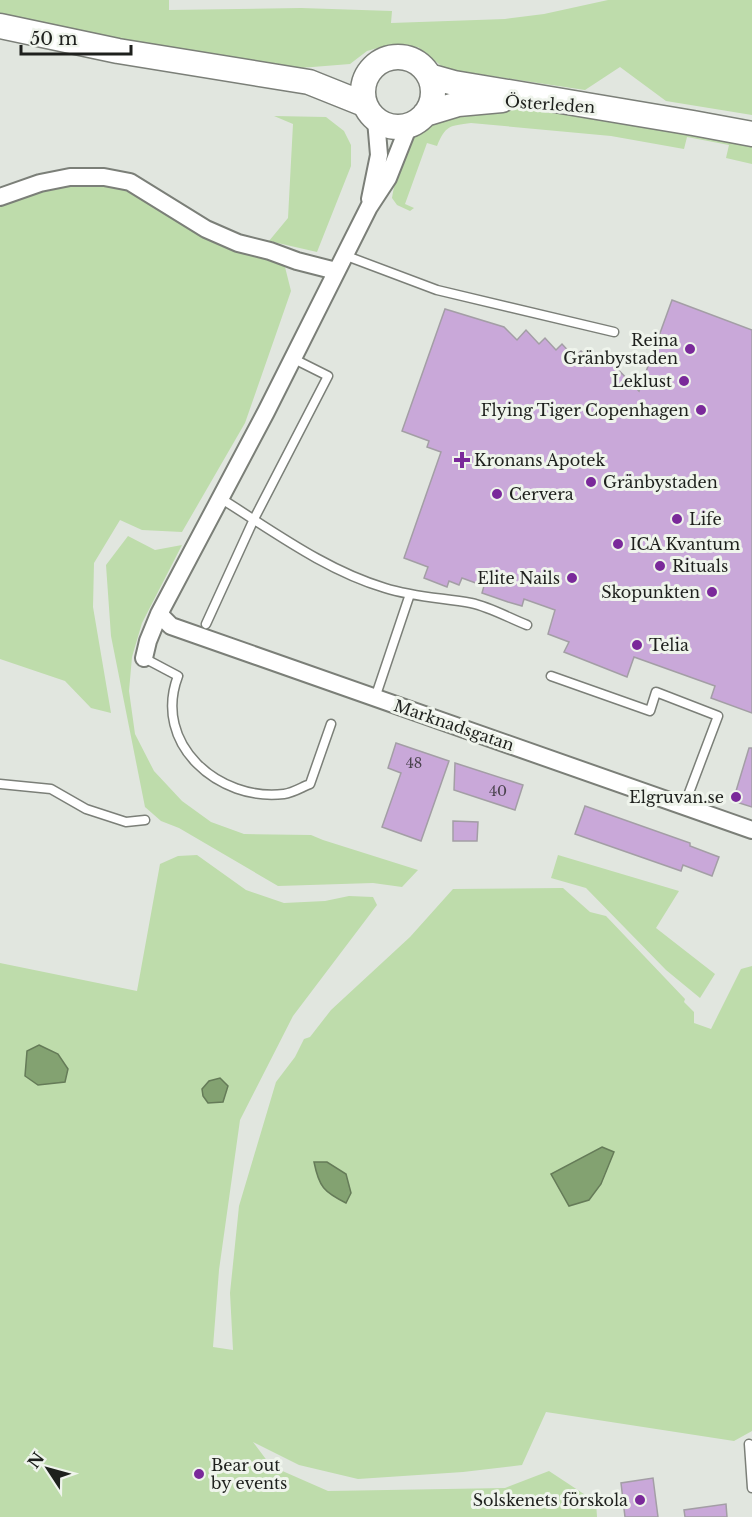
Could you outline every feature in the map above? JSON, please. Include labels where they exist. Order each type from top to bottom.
[{"type":"main road","points":[[0,26],[118,51],[309,82],[336,79],[369,71]]},
{"type":"main road","points":[[309,82],[370,112],[392,127],[417,120],[430,106],[433,86],[429,76],[419,64],[405,57],[388,57],[381,60],[369,71],[362,87],[370,112]]},
{"type":"main road","name":"Österleden","points":[[429,76],[454,83],[752,134]]},
{"type":"main road","name":"Österleden","points":[[417,120],[458,104],[513,99],[606,109]]},
{"type":"street","points":[[369,207],[379,155],[370,112]]},
{"type":"street","points":[[144,658],[159,614],[294,358],[369,207],[388,178],[417,120]]},
{"type":"street","points":[[0,197],[40,183],[70,177],[104,177],[130,182],[206,229],[227,238],[336,271]]},
{"type":"street","name":"Marknadsgatan","points":[[159,614],[171,626],[752,830]]},
{"type":"lane","points":[[344,255],[437,291],[614,332]]},
{"type":"lane","points":[[206,624],[254,519],[328,376],[294,358]]},
{"type":"lane","points":[[220,498],[316,558],[345,573],[410,594],[473,603],[527,625]]},
{"type":"lane","points":[[375,698],[410,594]]},
{"type":"lane","points":[[144,658],[178,676],[172,697],[181,745],[192,760],[207,774],[231,788],[255,794],[286,794],[310,784],[331,724]]},
{"type":"lane","points":[[550,676],[650,711],[656,692],[718,716],[684,807]]},
{"type":"lane","points":[[0,784],[51,789],[86,808],[126,822],[145,820]]},
{"type":"lane","points":[[749,1444],[752,1488]]},
{"type":"shaded area","points":[[0,0],[169,0],[169,10],[301,8],[392,11],[391,23],[505,19],[544,14],[608,0],[752,0],[752,115],[666,101],[620,67],[585,90],[445,69],[418,47],[388,45],[367,51],[350,64],[300,68],[135,44],[0,15]]},
{"type":"shaded area","points":[[489,106],[543,109],[752,142],[752,164],[726,158],[729,145],[687,137],[684,149],[611,136],[471,123],[446,130],[437,146],[427,143],[405,204],[414,208],[410,211],[397,205],[392,198],[397,175],[406,151],[420,130],[439,116]]},
{"type":"shaded area","points":[[274,116],[326,117],[344,131],[351,145],[351,166],[317,252],[269,241],[288,218],[293,124]]},
{"type":"shaded area","points":[[81,180],[117,184],[283,259],[291,291],[245,423],[182,532],[142,530],[120,520],[94,563],[93,607],[111,713],[91,708],[65,681],[0,659],[0,204],[37,187]]},
{"type":"shaded area","points":[[128,536],[155,550],[182,545],[142,623],[132,657],[129,691],[135,734],[154,771],[182,801],[211,822],[244,834],[311,835],[418,870],[402,887],[373,883],[278,886],[179,828],[161,821],[145,807],[111,636],[106,565]]},
{"type":"shaded area","points":[[197,855],[246,890],[284,903],[325,901],[349,896],[373,897],[377,905],[293,1016],[240,1120],[219,1270],[213,1347],[233,1350],[230,1293],[239,1206],[276,1082],[295,1057],[304,1039],[310,1037],[331,1010],[410,937],[453,889],[563,888],[590,912],[606,916],[685,999],[684,1002],[694,1012],[694,1023],[711,1029],[741,969],[752,966],[752,1431],[734,1441],[546,1412],[522,1465],[463,1472],[358,1479],[299,1465],[253,1442],[271,1466],[328,1491],[505,1488],[549,1471],[596,1502],[597,1517],[0,1517],[0,963],[137,991],[160,864],[178,856]]},
{"type":"shaded area","points":[[558,855],[679,891],[656,928],[715,974],[700,998],[666,970],[586,888],[551,878]]},
{"type":"shaded area","points":[[39,1045],[58,1054],[68,1069],[65,1082],[38,1085],[25,1076],[27,1051]]},
{"type":"shaded area","points":[[220,1078],[228,1086],[223,1102],[208,1103],[203,1096],[202,1089],[209,1081]]},
{"type":"shaded area","points":[[602,1147],[614,1152],[601,1184],[589,1200],[569,1206],[551,1174]]},
{"type":"shaded area","points":[[314,1162],[327,1162],[346,1174],[351,1193],[346,1203],[324,1188]]},
{"type":"building","name":"Gränbystaden","points":[[672,300],[752,330],[752,713],[711,698],[715,686],[634,657],[627,677],[564,652],[569,642],[548,634],[555,610],[524,599],[522,606],[508,602],[482,593],[484,586],[462,578],[459,585],[449,581],[447,587],[424,578],[428,567],[404,558],[441,452],[427,447],[429,441],[402,431],[445,309],[504,327],[517,340],[526,330],[539,344],[545,338],[556,350],[562,344],[574,357],[581,351],[593,363],[603,354],[639,391]]},
{"type":"building","points":[[396,743],[449,761],[421,841],[382,827],[401,773],[388,768]]},
{"type":"building","points":[[749,748],[752,748],[752,807],[733,801]]},
{"type":"building","points":[[455,763],[523,785],[515,810],[454,790]]},
{"type":"building","points":[[585,806],[690,843],[690,846],[719,857],[712,876],[683,865],[681,871],[575,834]]},
{"type":"building","points":[[453,821],[478,822],[477,841],[453,841]]},
{"type":"building","name":"Solskenets förskola","points":[[653,1478],[658,1517],[625,1517],[621,1483]]},
{"type":"building","name":"Solskenets förskola","points":[[726,1504],[727,1517],[685,1517],[684,1510]]},
{"type":"place","name":"Reina Gränbystaden","points":[[690,349]]},
{"type":"place","name":"Leklust","points":[[684,381]]},
{"type":"place","name":"Flying Tiger Copenhagen","points":[[701,410]]},
{"type":"place","name":"Kronans Apotek","points":[[462,460]]},
{"type":"place","name":"Gränbystaden","points":[[591,482]]},
{"type":"place","name":"Cervera","points":[[497,494]]},
{"type":"place","name":"Life","points":[[677,519]]},
{"type":"place","name":"ICA Kvantum","points":[[618,544]]},
{"type":"place","name":"Rituals","points":[[660,566]]},
{"type":"place","name":"Elite Nails","points":[[572,578]]},
{"type":"place","name":"Skopunkten","points":[[712,592]]},
{"type":"place","name":"Telia","points":[[637,645]]},
{"type":"place","name":"Elgruvan.se","points":[[736,797]]},
{"type":"place","name":"Bear out by events","points":[[199,1474]]},
{"type":"place","name":"Solskenets förskola","points":[[640,1500]]}]
